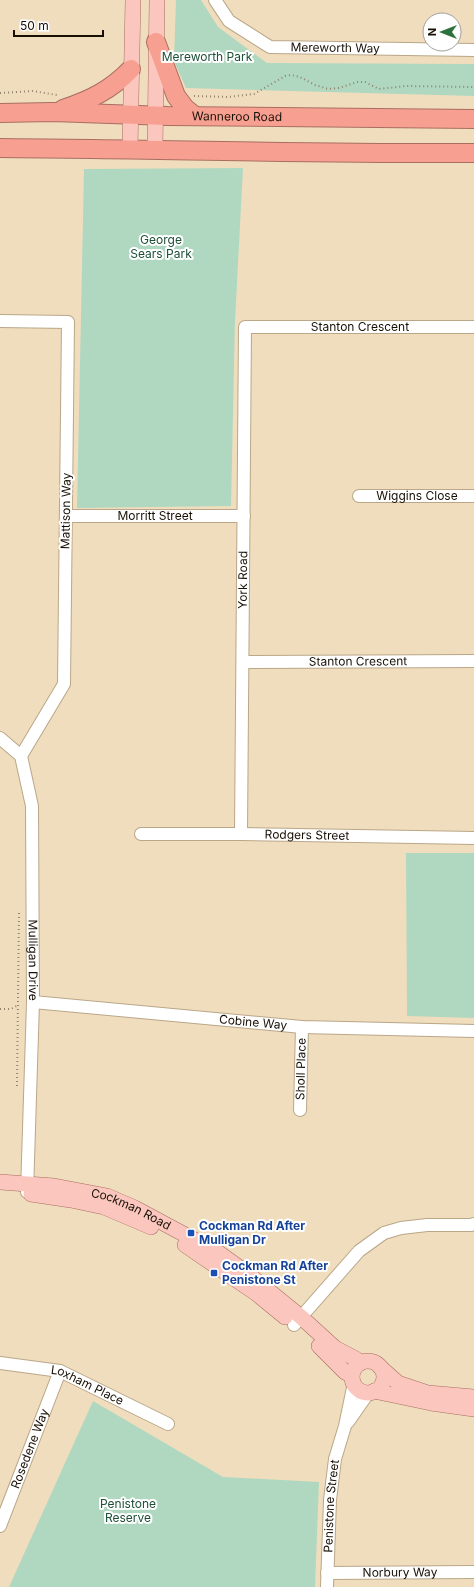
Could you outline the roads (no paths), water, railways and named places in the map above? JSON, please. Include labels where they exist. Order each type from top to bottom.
[{"type":"highway","points":[[156,42],[176,96],[184,108],[195,116]]},
{"type":"highway","points":[[52,112],[78,104],[109,89],[131,69]]},
{"type":"highway","name":"Wanneroo Road","points":[[0,113],[52,112],[195,116],[474,119]]},
{"type":"highway","points":[[0,148],[360,153],[474,153]]},
{"type":"main road","points":[[130,149],[133,0]]},
{"type":"main road","points":[[155,149],[157,0]]},
{"type":"main road","name":"Cockman Road","points":[[0,1182],[27,1188]]},
{"type":"main road","name":"Cockman Road","points":[[0,1192],[54,1186],[107,1196],[135,1208],[219,1253],[253,1277],[298,1321],[323,1350],[345,1372],[355,1374]]},
{"type":"main road","points":[[474,1397],[428,1393],[398,1383],[377,1364],[369,1361],[355,1374],[360,1390],[474,1409]]},
{"type":"main road","points":[[372,1392],[381,1385],[383,1381],[383,1372],[380,1367]]},
{"type":"street","name":"Mereworth Way","points":[[215,0],[228,21],[270,47],[474,50]]},
{"type":"street","name":"Mattison Way","points":[[0,321],[68,322],[64,684],[21,756]]},
{"type":"street","name":"Stanton Crescent","points":[[246,327],[474,327]]},
{"type":"street","name":"York Road","points":[[241,834],[246,327]]},
{"type":"street","name":"Wiggins Close","points":[[359,496],[474,496]]},
{"type":"street","name":"Morritt Street","points":[[66,516],[244,516]]},
{"type":"street","name":"Stanton Crescent","points":[[243,662],[474,661]]},
{"type":"street","points":[[0,738],[21,756]]},
{"type":"street","name":"Mulligan Drive","points":[[21,756],[32,806],[33,1002],[27,1188]]},
{"type":"street","name":"Rodgers Street","points":[[141,834],[241,834],[474,838]]},
{"type":"street","name":"Cobine Way","points":[[33,1002],[302,1027],[474,1031]]},
{"type":"street","name":"Sholl Place","points":[[300,1110],[302,1027]]},
{"type":"street","points":[[298,1321],[359,1251],[384,1233],[407,1227],[427,1225],[474,1224]]},
{"type":"street","name":"Loxham Place","points":[[0,1363],[60,1371],[168,1424]]},
{"type":"street","name":"Rosedene Way","points":[[0,1526],[60,1371]]},
{"type":"street","name":"Penistone Street","points":[[327,1587],[330,1500],[335,1459],[345,1426],[355,1374]]},
{"type":"street","name":"Penistone Street","points":[[345,1426],[372,1392]]},
{"type":"street","name":"Norbury Way","points":[[327,1572],[474,1572]]},
{"type":"place","name":"Cockman Rd After Mulligan Dr","points":[[191,1233]]},
{"type":"place","name":"Cockman Rd After Penistone St","points":[[214,1273]]},
{"type":"park label","name":"Mereworth Park","points":[[207,57]]},
{"type":"park label","name":"George Sears Park","points":[[161,247]]},
{"type":"park label","name":"Penistone Reserve","points":[[128,1511]]}]
